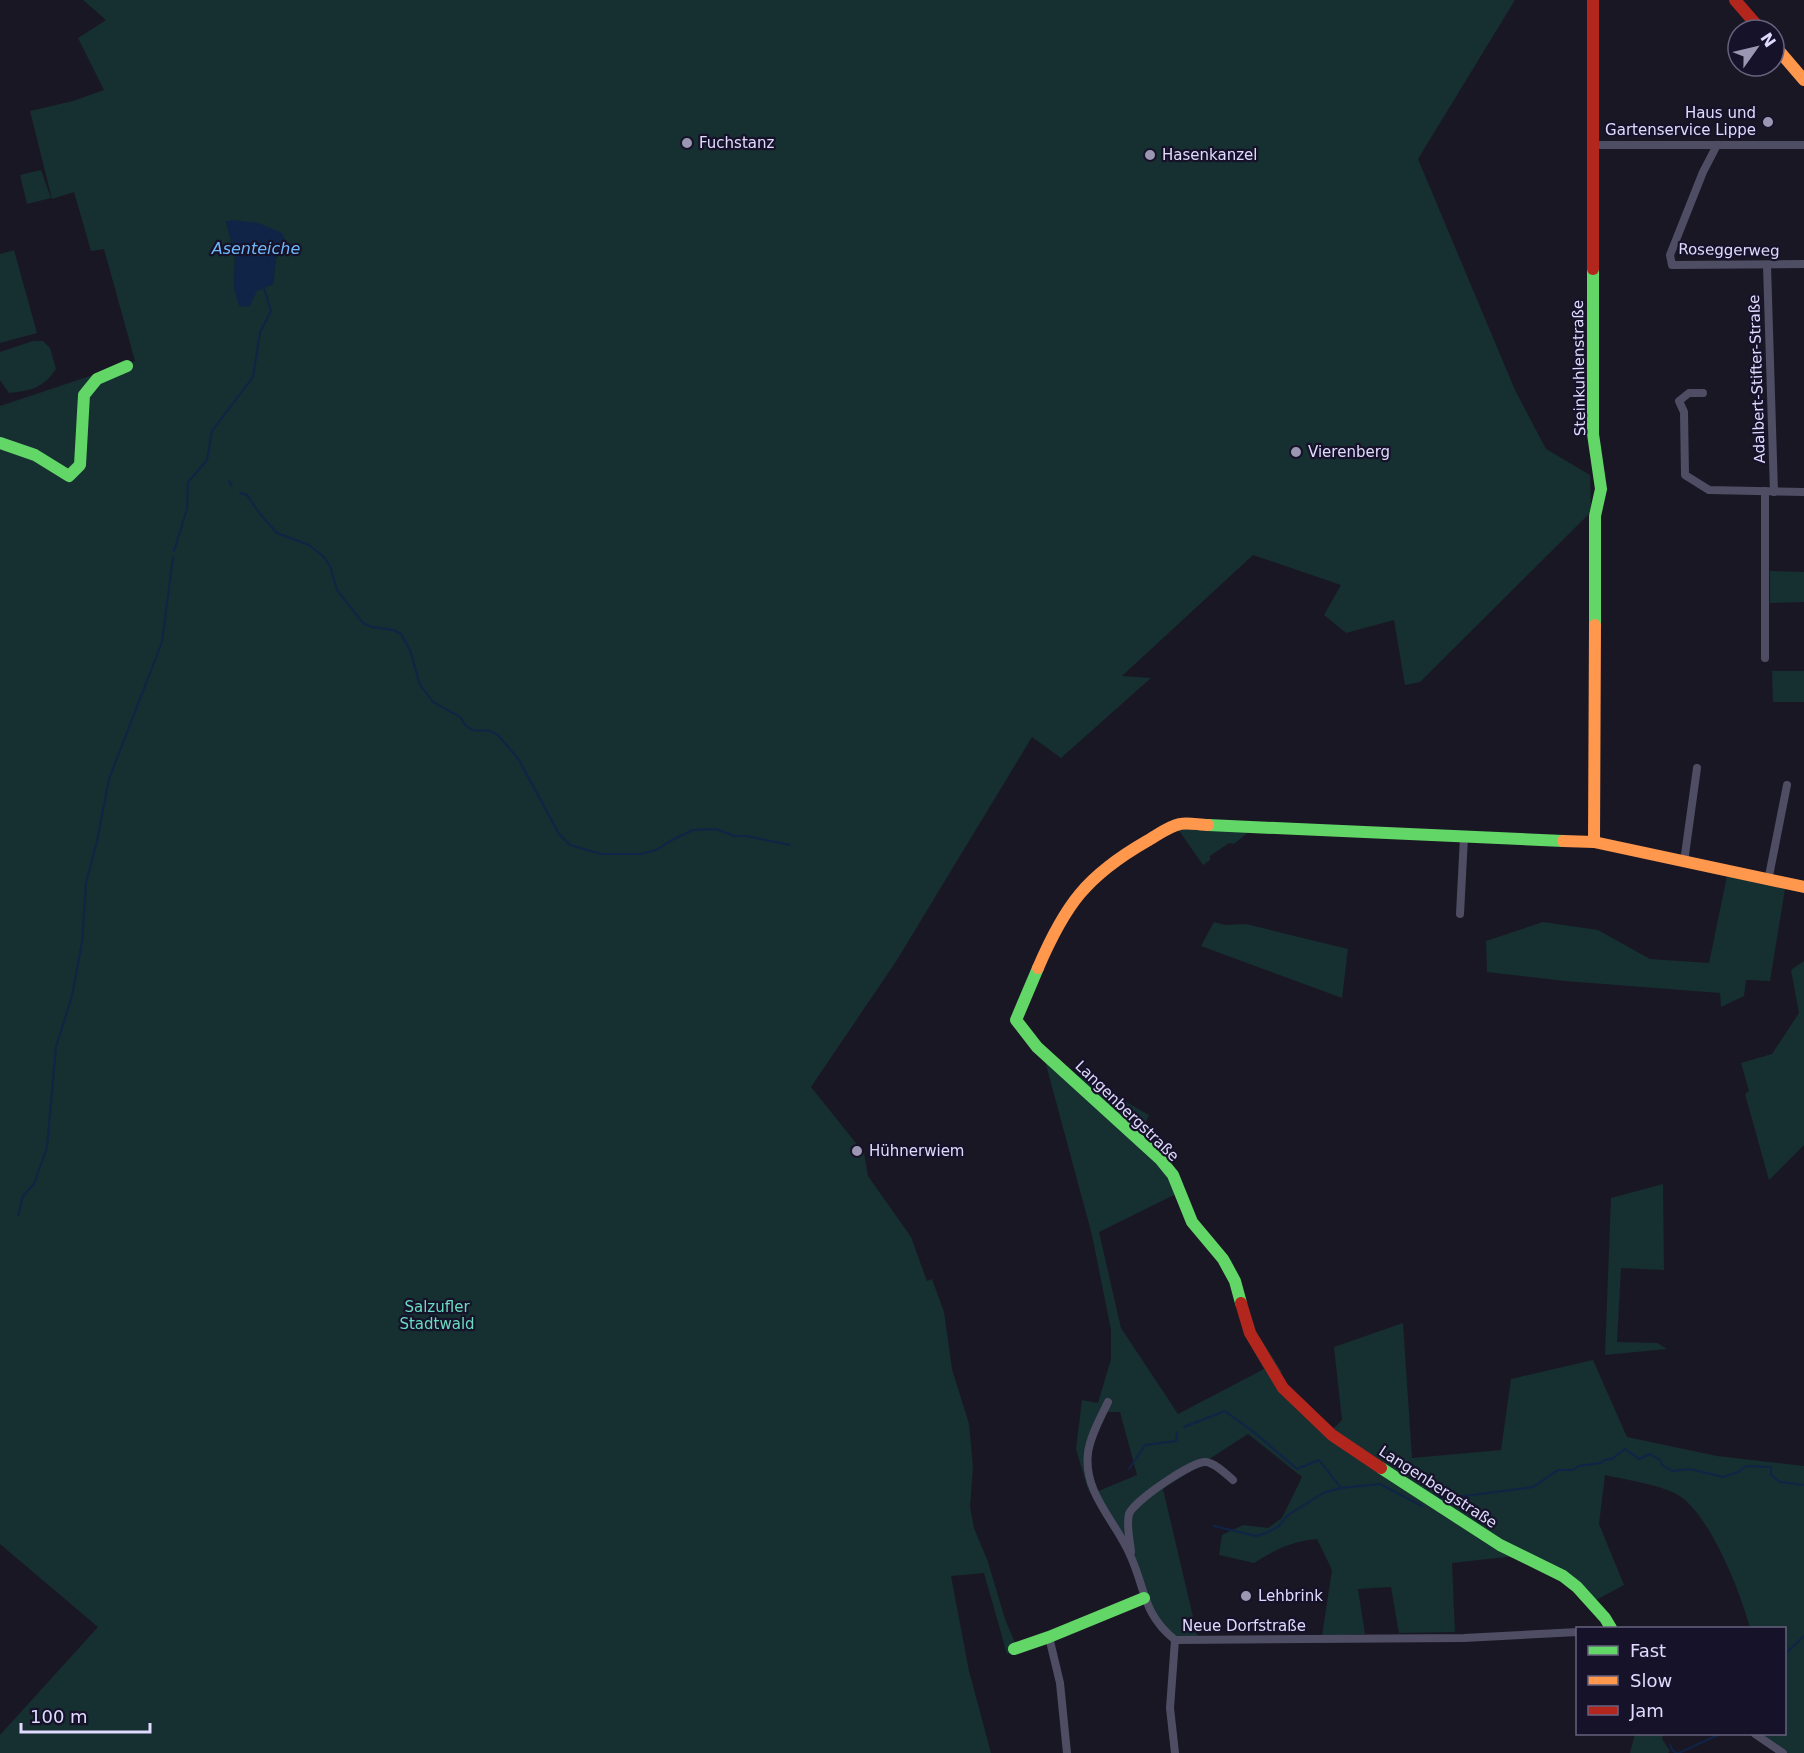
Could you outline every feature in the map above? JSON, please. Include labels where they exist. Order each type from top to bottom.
[{"type":"street","name":"Steinkuhlenstraße","points":[[1593,0],[1593,434],[1601,489],[1595,516],[1594,842]]},
{"type":"street","points":[[1735,0],[1751,18]]},
{"type":"street","points":[[1786,59],[1804,80]]},
{"type":"street","points":[[1593,145],[1804,145]]},
{"type":"street","name":"Roseggerweg","points":[[1717,145],[1703,172],[1670,255],[1672,265],[1804,264]]},
{"type":"street","name":"Adalbert-Stifter-Straße","points":[[1765,658],[1769,491],[1767,265]]},
{"type":"street","points":[[0,443],[35,455],[69,476],[81,465],[84,395],[87,387],[94,379],[127,366]]},
{"type":"street","points":[[1702,393],[1689,393],[1679,400],[1684,412],[1685,475],[1709,490],[1804,492]]},
{"type":"street","points":[[1684,862],[1697,768]]},
{"type":"street","points":[[1768,881],[1787,785]]},
{"type":"street","name":"Langenbergstraße","points":[[1610,1627],[1605,1618],[1584,1595],[1563,1576],[1500,1545],[1390,1474],[1332,1435],[1283,1388],[1250,1334],[1235,1281],[1222,1259],[1192,1222],[1182,1191],[1173,1175],[1160,1159],[1038,1047],[1016,1020],[1053,933],[1074,898],[1117,861],[1180,824],[1594,842],[1804,887]]},
{"type":"street","points":[[1460,914],[1464,837]]},
{"type":"street","name":"Neue Dorfstraße","points":[[1108,1402],[1088,1453],[1090,1475],[1096,1497],[1131,1555],[1144,1598],[1157,1623],[1176,1640],[1464,1638],[1576,1632]]},
{"type":"street","points":[[1131,1555],[1129,1516],[1133,1507],[1146,1495],[1189,1468],[1202,1463],[1212,1464],[1233,1480]]},
{"type":"street","points":[[1014,1649],[1144,1598]]},
{"type":"street","points":[[1049,1637],[1059,1683],[1067,1753]]},
{"type":"street","points":[[1175,1753],[1170,1708],[1176,1640]]},
{"type":"street","points":[[1756,1735],[1783,1753]]},
{"type":"green space","name":"Salzufler Stadtwald","points":[[83,0],[1515,0],[1418,159],[1515,390],[1546,449],[1590,475],[1591,512],[1420,682],[1405,685],[1394,620],[1346,633],[1324,615],[1341,585],[1253,555],[1122,676],[1151,678],[1061,758],[1032,737],[897,960],[811,1087],[864,1153],[868,1176],[911,1237],[927,1281],[932,1279],[944,1312],[952,1369],[969,1424],[973,1467],[970,1507],[974,1528],[1016,1645],[1055,1639],[1007,1654],[984,1573],[951,1576],[969,1671],[991,1753],[0,1753],[0,1735],[98,1627],[0,1544],[0,406],[135,361],[104,249],[91,251],[74,192],[52,199],[30,111],[73,101],[104,90],[78,38],[106,20]],"holes":[[[226,221],[286,245],[276,258],[273,284],[257,290],[234,288],[235,255]]]},
{"type":"green space","points":[[41,170],[51,198],[27,204],[20,175]]},
{"type":"green space","points":[[14,250],[37,333],[0,343],[0,254]]},
{"type":"green space","points":[[33,341],[43,341],[50,348],[56,369],[41,385],[9,393],[0,380],[0,352]]},
{"type":"green space","points":[[1770,571],[1804,572],[1804,602],[1770,603]]},
{"type":"green space","points":[[1772,671],[1804,671],[1804,702],[1773,702]]},
{"type":"green space","points":[[1178,829],[1252,829],[1234,844],[1229,843],[1210,856],[1210,860],[1203,865]]},
{"type":"green space","points":[[1727,876],[1785,889],[1770,981],[1746,980],[1744,996],[1721,1007],[1720,993],[1565,981],[1487,972],[1486,941],[1543,922],[1598,930],[1650,959],[1709,963]]},
{"type":"green space","points":[[1214,922],[1225,925],[1246,924],[1348,949],[1342,998],[1201,946]]},
{"type":"green space","points":[[1804,961],[1804,1145],[1769,1180],[1745,1094],[1749,1091],[1741,1063],[1772,1054],[1799,1013],[1791,970]]},
{"type":"green space","points":[[1045,1061],[1091,1082],[1149,1115],[1139,1137],[1162,1157],[1198,1222],[1232,1261],[1257,1333],[1282,1372],[1275,1376],[1331,1431],[1342,1420],[1334,1347],[1403,1323],[1412,1458],[1501,1450],[1511,1379],[1593,1360],[1627,1437],[1717,1456],[1804,1466],[1804,1753],[1788,1753],[1762,1735],[1786,1735],[1786,1627],[1750,1627],[1740,1596],[1714,1538],[1692,1507],[1681,1497],[1655,1486],[1605,1475],[1599,1524],[1624,1585],[1594,1601],[1566,1574],[1515,1556],[1452,1563],[1455,1632],[1399,1633],[1391,1587],[1358,1589],[1365,1634],[1322,1636],[1332,1570],[1317,1539],[1284,1547],[1254,1563],[1219,1555],[1222,1535],[1243,1525],[1268,1528],[1282,1518],[1302,1477],[1248,1434],[1163,1489],[1198,1638],[1177,1638],[1167,1630],[1152,1608],[1096,1492],[1137,1475],[1120,1412],[1105,1412],[1084,1453],[1089,1493],[1076,1449],[1082,1400],[1098,1403],[1111,1359],[1111,1330],[1092,1235]],"holes":[[[1176,1194],[1230,1281],[1244,1334],[1264,1369],[1178,1414],[1121,1328],[1099,1232]]]},
{"type":"green space","points":[[1663,1184],[1664,1270],[1621,1268],[1617,1342],[1657,1343],[1667,1349],[1605,1355],[1611,1198]]},
{"type":"green space","points":[[1635,1735],[1663,1735],[1662,1739],[1670,1751],[1668,1753],[1630,1753]]},
{"type":"water","name":"Asenteiche","points":[[232,220],[258,223],[282,233],[287,245],[276,258],[273,284],[257,291],[249,307],[239,306],[234,288],[235,255],[226,222]]},
{"type":"waterway","points":[[174,551],[187,509],[188,482],[207,460],[212,431],[253,377],[260,332],[271,311],[264,288]]},
{"type":"waterway","points":[[229,481],[232,486]]},
{"type":"waterway","points":[[240,493],[247,495],[277,533],[309,545],[323,556],[330,566],[337,590],[363,623],[401,634],[410,650],[420,685],[433,702],[460,717],[466,726],[473,730],[491,731],[499,736],[519,760],[559,834],[570,845],[601,854],[641,854],[656,850],[693,830],[716,829],[734,836],[746,836],[790,845]]},
{"type":"waterway","points":[[18,1216],[23,1196],[34,1184],[47,1147],[56,1047],[72,996],[82,942],[86,883],[109,779],[162,642],[173,557]]},
{"type":"waterway","points":[[1184,1427],[1225,1411],[1297,1469],[1319,1460],[1341,1488],[1380,1484],[1422,1506]]},
{"type":"waterway","points":[[1129,1469],[1145,1445],[1176,1441],[1177,1432]]},
{"type":"waterway","points":[[1439,1498],[1533,1487],[1558,1470],[1573,1470],[1579,1466],[1601,1463],[1612,1459],[1625,1449],[1639,1459],[1650,1454],[1672,1471],[1690,1469],[1723,1477],[1738,1472],[1746,1466],[1771,1467],[1771,1475],[1780,1482],[1804,1485]]},
{"type":"waterway","points":[[1214,1526],[1256,1536],[1278,1527],[1288,1515],[1323,1493],[1341,1488]]},
{"type":"waterway","points":[[1786,1653],[1804,1636]]},
{"type":"waterway","points":[[1679,1753],[1718,1735]]},
{"type":"waterway","points":[[1670,1745],[1677,1753]]},
{"type":"traffic: fast","points":[[1593,269],[1593,434],[1601,489],[1595,516],[1595,625]]},
{"type":"traffic: fast","points":[[0,443],[35,455],[69,476],[80,465],[84,395],[97,379],[127,366]]},
{"type":"traffic: fast","points":[[1208,825],[1563,841]]},
{"type":"traffic: fast","points":[[1038,968],[1016,1020],[1037,1047],[1160,1159],[1173,1175],[1192,1222],[1223,1259],[1235,1281],[1241,1303]]},
{"type":"traffic: fast","points":[[1381,1468],[1500,1545],[1563,1576],[1577,1587],[1610,1627]]},
{"type":"traffic: fast","points":[[1014,1649],[1144,1598]]},
{"type":"traffic: slow","points":[[1786,59],[1804,80]]},
{"type":"traffic: slow","points":[[1594,842],[1595,625]]},
{"type":"traffic: slow","points":[[1038,968],[1068,909],[1093,880],[1108,867],[1171,827],[1183,823],[1208,825]]},
{"type":"traffic: slow","points":[[1563,841],[1594,842],[1804,887]]},
{"type":"traffic: jam","points":[[1593,0],[1593,269]]},
{"type":"traffic: jam","points":[[1735,0],[1751,18]]},
{"type":"traffic: jam","points":[[1241,1303],[1250,1333],[1283,1388],[1332,1435],[1381,1468]]},
{"type":"place","name":"Haus und Gartenservice Lippe","points":[[1768,122]]},
{"type":"place","name":"Fuchstanz","points":[[687,143]]},
{"type":"place","name":"Hasenkanzel","points":[[1150,155]]},
{"type":"place","name":"Vierenberg","points":[[1296,452]]},
{"type":"place","name":"Hühnerwiem","points":[[857,1151]]},
{"type":"place","name":"Lehbrink","points":[[1246,1596]]}]
